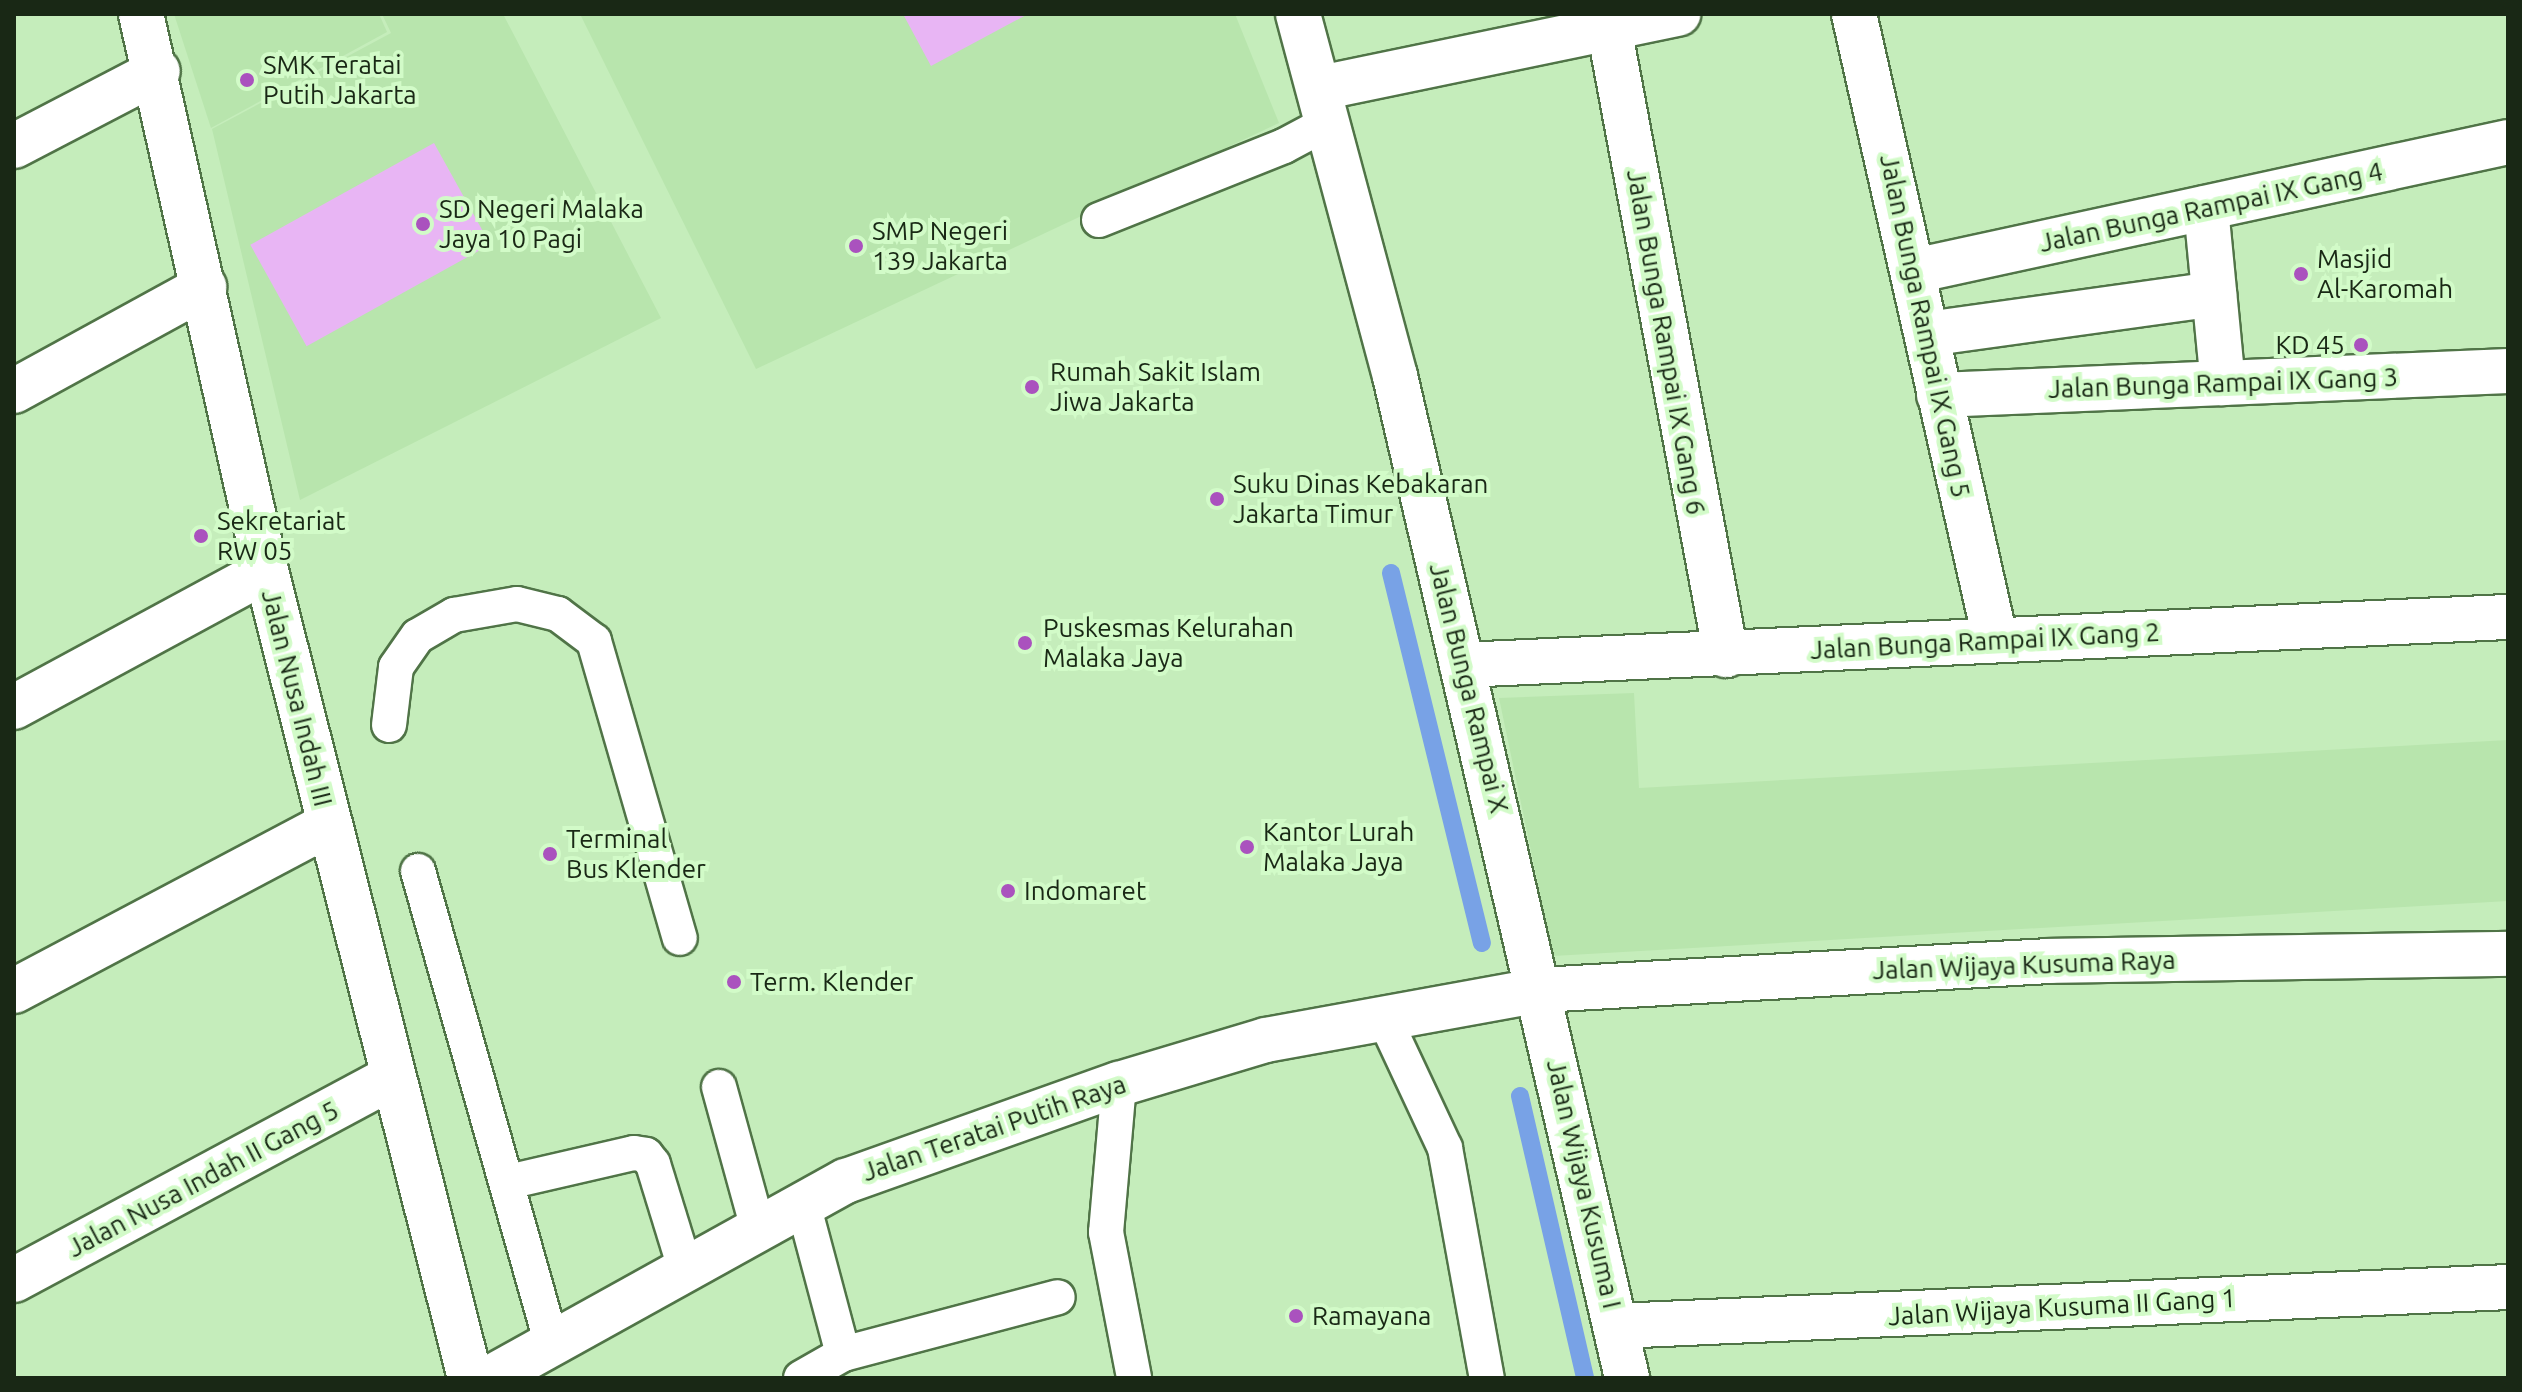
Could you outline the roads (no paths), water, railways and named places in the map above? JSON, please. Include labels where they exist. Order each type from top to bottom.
[{"type":"street","name":"Jalan Nusa Indah III","points":[[141,14],[158,71],[266,571],[470,1378]]},
{"type":"street","name":"Jalan Bunga Rampai X","points":[[1298,14],[1325,105],[1540,990]]},
{"type":"street","points":[[1325,105],[1609,28],[1678,14]]},
{"type":"street","name":"Jalan Bunga Rampai IX Gang 5","points":[[1854,14],[1995,638]]},
{"type":"street","name":"Jalan Bunga Rampai IX Gang 6","points":[[1609,28],[1726,655]]},
{"type":"street","points":[[14,146],[158,71]]},
{"type":"street","name":"Jalan Bunga Rampai IX Gang 4","points":[[1914,271],[2508,142]]},
{"type":"street","points":[[2206,208],[2223,383]]},
{"type":"street","points":[[14,391],[204,287]]},
{"type":"street","points":[[1927,334],[2214,294]]},
{"type":"street","name":"Jalan Bunga Rampai IX Gang 3","points":[[1939,395],[2508,371]]},
{"type":"street","points":[[14,707],[266,571]]},
{"type":"street","name":"Jalan Bunga Rampai IX Gang 2","points":[[1462,665],[1726,655],[1995,638],[2508,617]]},
{"type":"street","points":[[14,991],[328,825]]},
{"type":"street","name":"Jalan Wijaya Kusuma Raya","points":[[1540,990],[2049,961],[2508,954]]},
{"type":"street","name":"Jalan Teratai Putih Raya","points":[[490,1378],[551,1341],[846,1181],[1119,1084],[1266,1040],[1386,1022],[1540,990]]},
{"type":"street","name":"Jalan Wijaya Kusuma I","points":[[1540,990],[1627,1378]]},
{"type":"street","name":"Jalan Nusa Indah II Gang 5","points":[[14,1280],[393,1077]]},
{"type":"street","name":"Jalan Wijaya Kusuma II Gang 1","points":[[1616,1326],[2508,1287]]},
{"type":"lane","points":[[1099,220],[1284,146],[1325,105]]},
{"type":"lane","points":[[389,725],[396,667],[418,636],[454,615],[517,604],[558,614],[594,641],[680,938]]},
{"type":"lane","points":[[418,871],[551,1341]]},
{"type":"lane","points":[[1386,1022],[1445,1148],[1487,1378]]},
{"type":"lane","points":[[1119,1084],[1106,1232],[1134,1378]]},
{"type":"lane","points":[[719,1087],[758,1229]]},
{"type":"lane","points":[[508,1182],[634,1153],[646,1155],[653,1164],[685,1268]]},
{"type":"lane","points":[[803,1204],[843,1354]]},
{"type":"lane","points":[[801,1378],[843,1354],[1058,1297]]},
{"type":"waterway","points":[[1391,573],[1482,943]]},
{"type":"waterway","points":[[1520,1096],[1585,1378]]},
{"type":"place","name":"SMK Teratai Putih Jakarta","points":[[247,80]]},
{"type":"place","name":"SD Negeri Malaka Jaya 10 Pagi","points":[[423,224]]},
{"type":"place","name":"SMP Negeri 139 Jakarta","points":[[856,246]]},
{"type":"place","name":"Masjid Al-Karomah","points":[[2301,274]]},
{"type":"place","name":"KD 45","points":[[2361,345]]},
{"type":"place","name":"Rumah Sakit Islam Jiwa Jakarta","points":[[1032,387]]},
{"type":"place","name":"Suku Dinas Kebakaran Jakarta Timur","points":[[1217,499]]},
{"type":"place","name":"Sekretariat RW 05","points":[[201,536]]},
{"type":"place","name":"Puskesmas Kelurahan Malaka Jaya","points":[[1025,643]]},
{"type":"place","name":"Kantor Lurah Malaka Jaya","points":[[1247,847]]},
{"type":"place","name":"Terminal Bus Klender","points":[[550,854]]},
{"type":"place","name":"Indomaret","points":[[1008,891]]},
{"type":"place","name":"Term. Klender","points":[[734,982]]},
{"type":"place","name":"Ramayana","points":[[1296,1316]]}]
